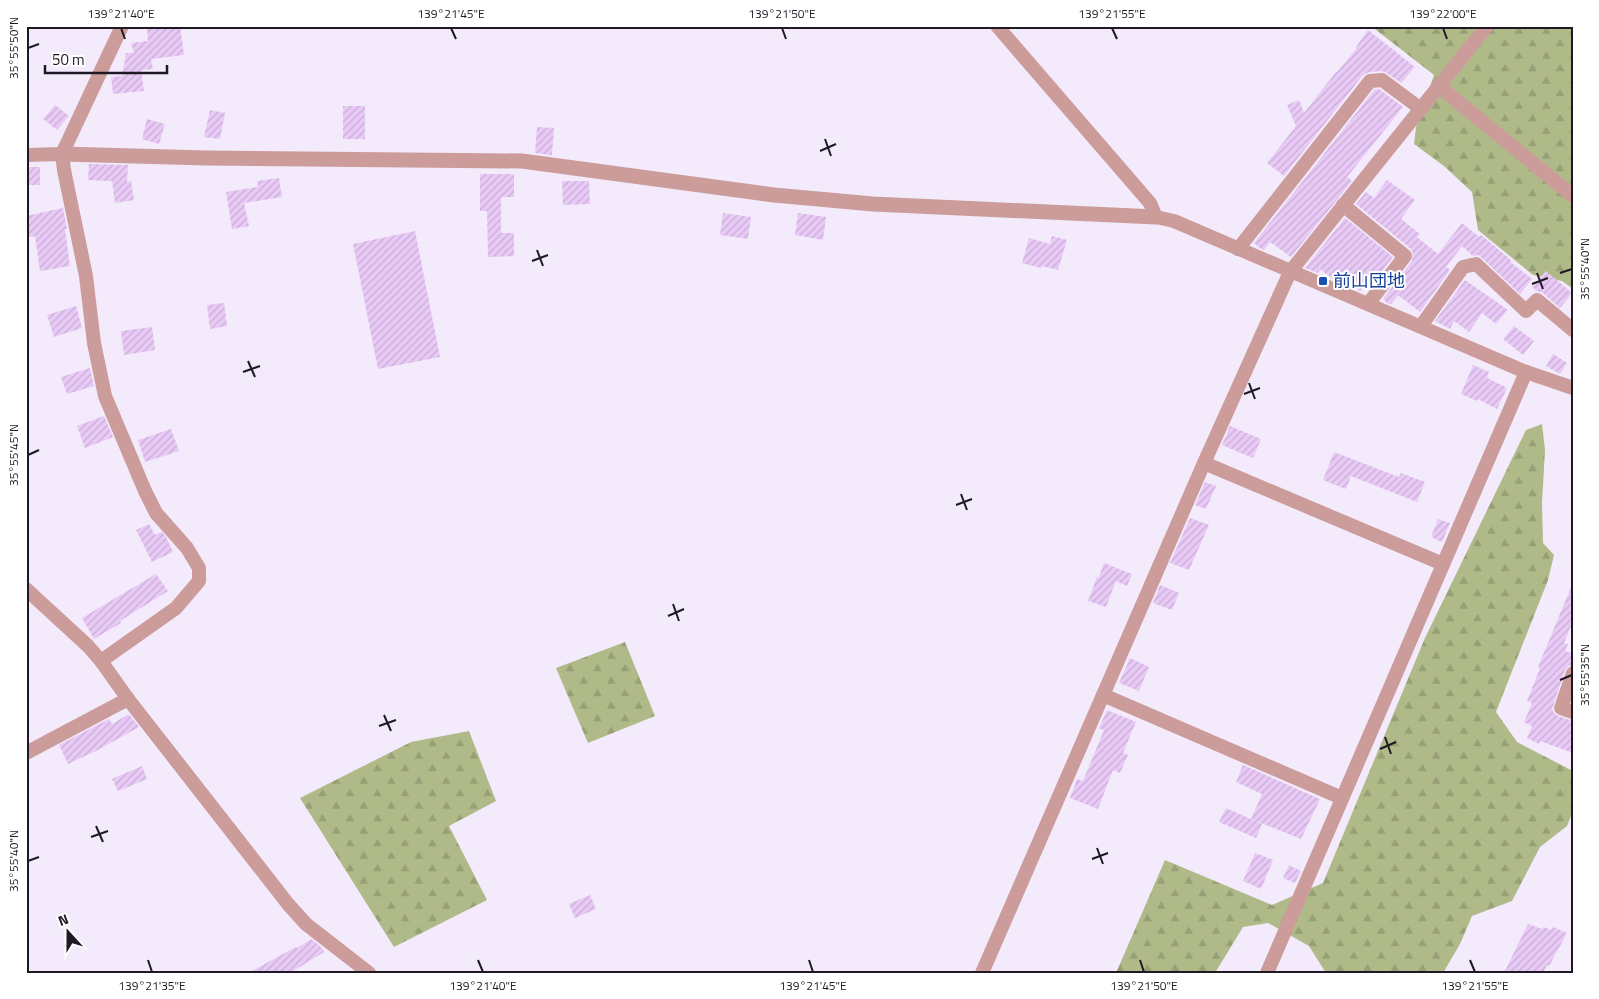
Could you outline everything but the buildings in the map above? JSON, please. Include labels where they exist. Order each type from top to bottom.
[{"type":"street","points":[[101,662],[176,608],[199,581],[199,568],[187,548],[156,513],[105,396],[94,343],[86,276],[64,170],[62,154],[122,26]]},
{"type":"street","points":[[997,26],[1150,203],[1156,217]]},
{"type":"street","points":[[982,973],[1204,463],[1290,272],[1487,26]]},
{"type":"street","points":[[1238,249],[1370,80],[1382,80],[1421,109]]},
{"type":"street","points":[[1440,87],[1573,196]]},
{"type":"street","points":[[26,155],[522,161],[803,198],[873,204],[1156,217],[1174,221],[1526,372],[1573,388]]},
{"type":"street","points":[[1343,205],[1405,256],[1368,304]]},
{"type":"street","points":[[1420,326],[1463,266],[1476,264],[1526,310],[1537,300],[1573,330]]},
{"type":"street","points":[[1267,973],[1526,372]]},
{"type":"street","points":[[1204,463],[1443,564]]},
{"type":"street","points":[[26,589],[88,646],[288,904],[306,924],[369,973]]},
{"type":"street","points":[[1573,673],[1561,708],[1573,712]]},
{"type":"street","points":[[1103,695],[1342,798]]},
{"type":"street","points":[[26,753],[128,699]]},
{"type":"green space","points":[[1371,26],[1573,26],[1573,289],[1562,281],[1533,275],[1478,230],[1472,192],[1444,166],[1414,144],[1416,127],[1434,75]]},
{"type":"green space","points":[[1542,424],[1545,450],[1542,503],[1543,543],[1554,555],[1548,580],[1496,712],[1517,742],[1571,770],[1573,778],[1573,811],[1567,826],[1540,847],[1512,901],[1472,916],[1460,944],[1443,973],[1326,973],[1309,946],[1268,923],[1243,927],[1215,973],[1116,973],[1165,860],[1272,905],[1323,883],[1425,638],[1526,430]]},
{"type":"green space","points":[[625,642],[655,716],[588,743],[556,668]]},
{"type":"green space","points":[[469,731],[496,801],[449,826],[487,900],[394,947],[300,798],[411,742]]},
{"type":"place","name":"前山団地","points":[[1323,281]]}]
